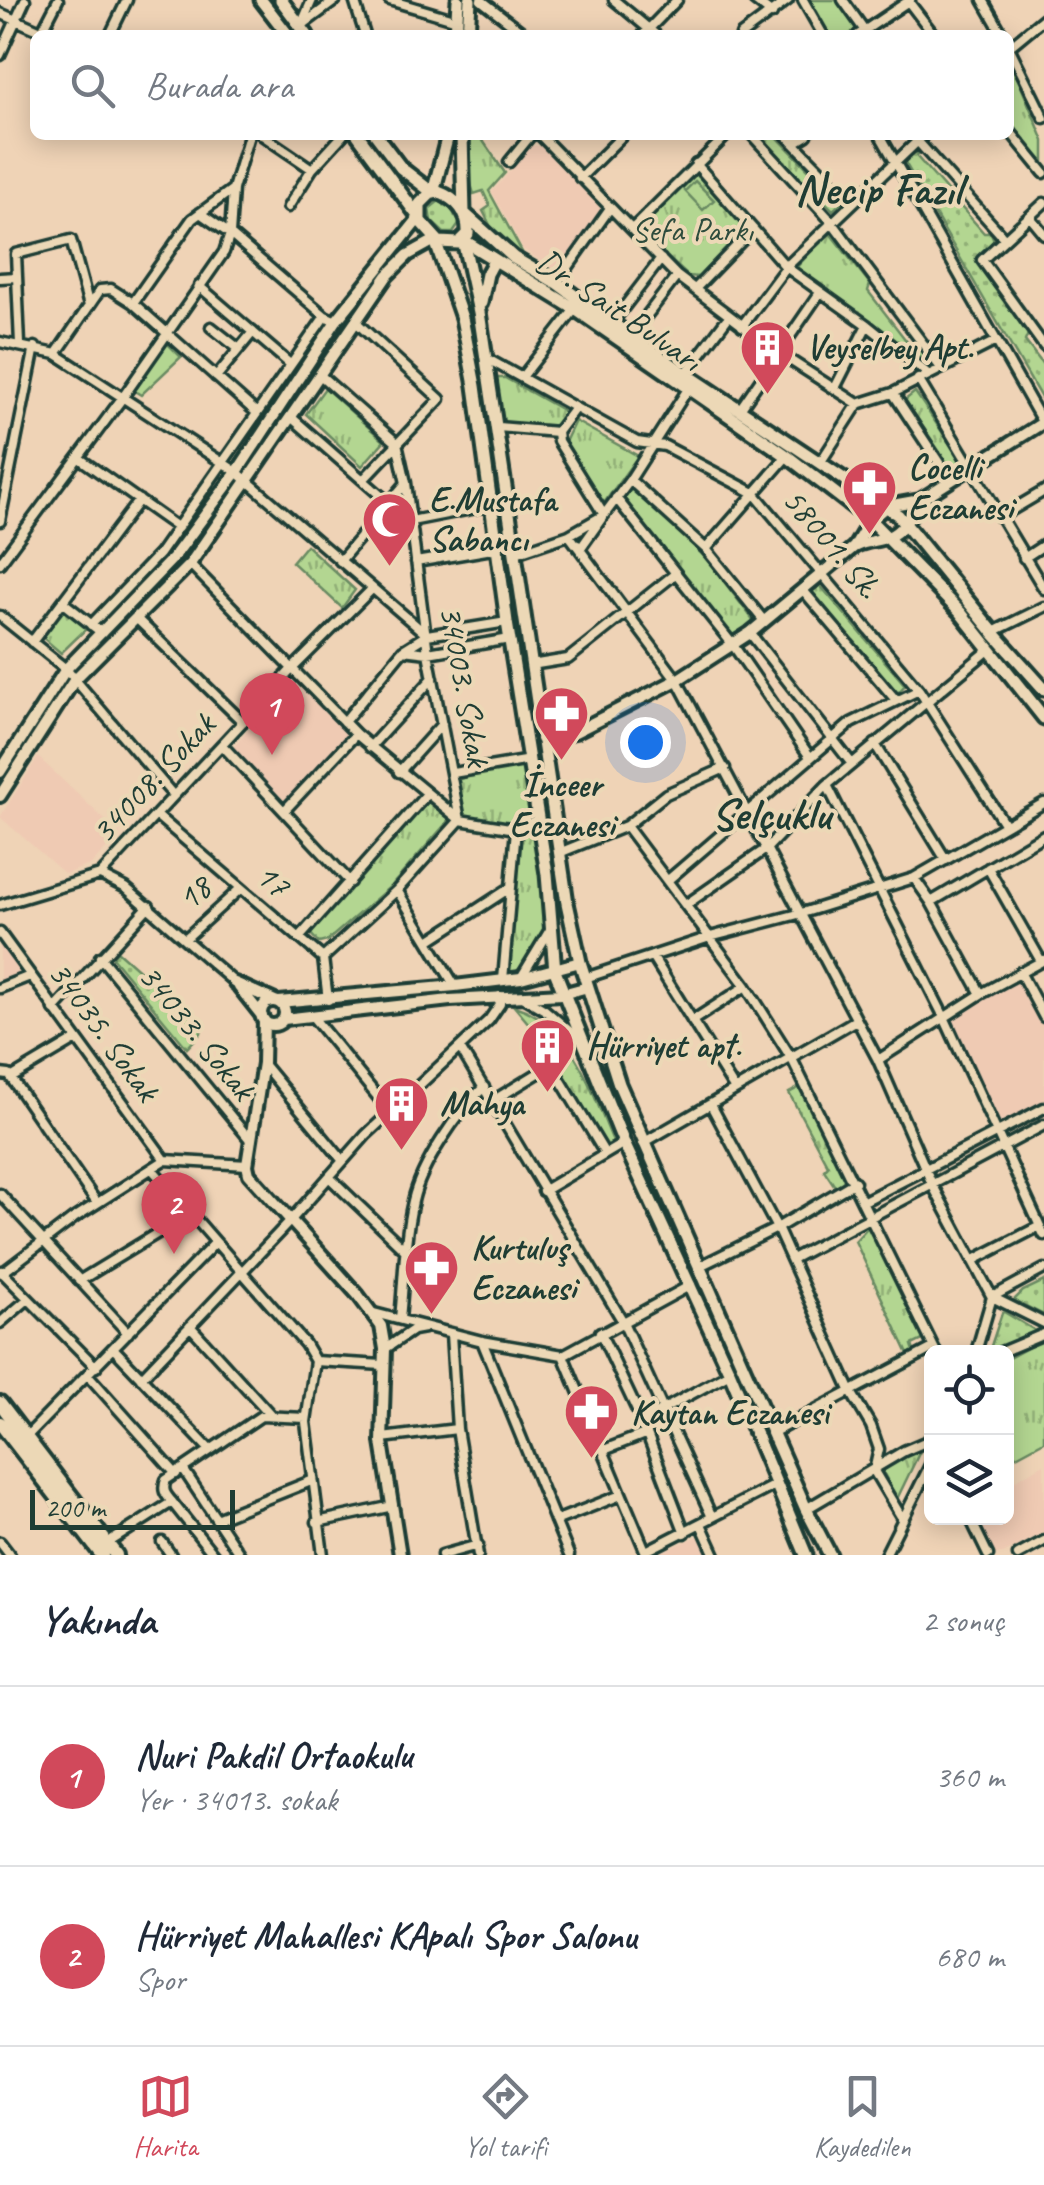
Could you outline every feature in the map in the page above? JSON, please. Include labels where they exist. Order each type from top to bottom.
[{"type":"main road","points":[[262,0],[284,30]]},
{"type":"main road","points":[[280,0],[304,30]]},
{"type":"main road","points":[[456,30],[458,0]]},
{"type":"main road","points":[[468,30],[470,0]]},
{"type":"main road","points":[[362,140],[436,240],[462,318],[530,760],[553,924],[555,970],[562,994],[806,1555]]},
{"type":"main road","points":[[380,140],[400,168],[434,192],[452,198],[464,213]]},
{"type":"main road","points":[[419,218],[420,204],[434,192],[447,140]]},
{"type":"main road","points":[[436,240],[452,245],[462,240],[468,228],[462,140]]},
{"type":"main road","name":"Dr. Sait Bulvarı","points":[[464,213],[514,258],[887,506],[906,523],[1044,689]]},
{"type":"main road","points":[[462,240],[479,312],[498,427],[541,738],[580,962],[609,1058],[643,1143],[830,1555]]},
{"type":"main road","name":"Dr. Sait Bulvarı","points":[[462,240],[574,309],[787,456],[870,520],[990,649],[1044,718]]},
{"type":"main road","points":[[479,312],[487,274],[494,261]]},
{"type":"main road","points":[[0,1402],[109,1551]]},
{"type":"main road","points":[[0,1423],[109,1551]]},
{"type":"street","points":[[0,55],[25,0]]},
{"type":"street","points":[[47,30],[58,0]]},
{"type":"street","points":[[112,30],[126,0]]},
{"type":"street","points":[[304,30],[312,0]]},
{"type":"street","points":[[304,30],[336,0]]},
{"type":"street","points":[[354,0],[363,30]]},
{"type":"street","points":[[389,0],[457,20]]},
{"type":"street","points":[[481,0],[520,30]]},
{"type":"street","points":[[614,0],[647,30]]},
{"type":"street","points":[[652,30],[677,0]]},
{"type":"street","points":[[754,0],[772,14]]},
{"type":"street","points":[[749,30],[788,0]]},
{"type":"street","points":[[803,0],[819,30]]},
{"type":"street","points":[[843,0],[859,30]]},
{"type":"street","points":[[865,30],[909,0],[930,30]]},
{"type":"street","points":[[983,0],[1000,30]]},
{"type":"street","points":[[0,13],[38,30]]},
{"type":"street","points":[[1014,43],[1044,18]]},
{"type":"street","points":[[1014,57],[1044,118]]},
{"type":"street","points":[[1014,136],[1044,174]]},
{"type":"street","points":[[0,563],[224,252],[230,234],[233,189],[248,140]]},
{"type":"street","points":[[269,140],[312,169]]},
{"type":"street","points":[[288,207],[312,169],[338,140]]},
{"type":"street","points":[[509,162],[527,140]]},
{"type":"street","points":[[545,140],[678,276],[779,353],[858,404]]},
{"type":"street","points":[[580,178],[618,140]]},
{"type":"street","points":[[632,229],[722,140]]},
{"type":"street","points":[[757,140],[832,222],[941,368]]},
{"type":"street","points":[[791,140],[852,202]]},
{"type":"street","points":[[794,143],[799,140]]},
{"type":"street","points":[[854,547],[870,520],[887,506],[920,500],[1044,423],[994,342],[883,140]]},
{"type":"street","points":[[742,326],[786,267],[915,140]]},
{"type":"street","points":[[921,140],[1004,239]]},
{"type":"street","points":[[696,164],[786,267],[928,374]]},
{"type":"street","points":[[133,303],[192,218],[233,189]]},
{"type":"street","points":[[1044,203],[983,262],[1044,346]]},
{"type":"street","points":[[557,283],[610,208]]},
{"type":"street","points":[[200,213],[330,318]]},
{"type":"street","points":[[1030,217],[1044,234]]},
{"type":"street","points":[[91,625],[160,554],[290,364],[419,218]]},
{"type":"street","points":[[695,288],[753,229]]},
{"type":"street","points":[[20,344],[16,254],[72,240],[89,306]]},
{"type":"street","points":[[0,796],[76,680],[190,564],[387,276],[408,255],[436,240]]},
{"type":"street","points":[[612,323],[661,259]]},
{"type":"street","points":[[631,336],[678,276]]},
{"type":"street","points":[[0,278],[17,277]]},
{"type":"street","points":[[199,286],[290,364]]},
{"type":"street","points":[[56,354],[100,290],[111,290],[133,303],[256,413]]},
{"type":"street","points":[[740,409],[819,294]]},
{"type":"street","points":[[522,377],[574,309]]},
{"type":"street","points":[[686,373],[729,316]]},
{"type":"street","points":[[0,772],[66,670],[173,558],[237,472],[330,318]]},
{"type":"street","points":[[357,324],[440,399],[364,480]]},
{"type":"street","points":[[836,388],[867,325]]},
{"type":"street","points":[[211,327],[238,349]]},
{"type":"street","points":[[216,377],[253,332]]},
{"type":"street","points":[[0,342],[56,354],[224,463],[427,634]]},
{"type":"street","points":[[820,463],[858,404],[893,394],[994,342]]},
{"type":"street","points":[[0,522],[35,347]]},
{"type":"street","name":"58001. Sk.","points":[[486,358],[637,442],[665,446],[754,493],[927,700],[1005,826]]},
{"type":"street","points":[[320,376],[397,443]]},
{"type":"street","points":[[918,379],[1044,589]]},
{"type":"street","points":[[580,550],[688,388]]},
{"type":"street","points":[[893,394],[950,481]]},
{"type":"street","points":[[575,408],[557,432],[558,441],[604,515]]},
{"type":"street","points":[[291,417],[389,503]]},
{"type":"street","points":[[498,427],[557,432]]},
{"type":"street","name":"34003. Sokak","points":[[397,443],[406,483],[428,652],[460,820]]},
{"type":"street","points":[[706,549],[787,456]]},
{"type":"street","points":[[78,458],[178,528]]},
{"type":"street","points":[[630,480],[706,549],[764,621]]},
{"type":"street","points":[[340,561],[406,483]]},
{"type":"street","points":[[1000,517],[1044,492]]},
{"type":"street","points":[[616,498],[733,644],[810,756]]},
{"type":"street","points":[[32,642],[139,500]]},
{"type":"street","points":[[541,738],[591,725],[677,680],[750,633],[854,547],[874,538],[889,537],[906,523],[920,500]]},
{"type":"street","points":[[411,521],[492,506]]},
{"type":"street","points":[[516,553],[569,534],[604,515]]},
{"type":"street","points":[[569,534],[677,680],[878,1060],[932,1184],[992,1297],[1044,1324]]},
{"type":"street","points":[[0,544],[12,546]]},
{"type":"street","points":[[1024,558],[1044,544]]},
{"type":"street","points":[[416,562],[498,548]]},
{"type":"street","points":[[190,564],[356,734],[460,820],[516,829],[538,819]]},
{"type":"street","points":[[532,665],[568,659],[675,574]]},
{"type":"street","name":"34008. Sokak","points":[[100,875],[372,589]]},
{"type":"street","points":[[802,589],[895,700]]},
{"type":"street","points":[[64,604],[102,633]]},
{"type":"street","points":[[993,632],[1044,607]]},
{"type":"street","points":[[0,616],[76,680],[172,795]]},
{"type":"street","points":[[136,618],[243,722]]},
{"type":"street","points":[[344,722],[403,650],[427,634],[507,622]]},
{"type":"street","points":[[750,633],[852,764]]},
{"type":"street","points":[[403,650],[428,652],[510,639]]},
{"type":"street","points":[[687,904],[766,849],[827,786],[990,649]]},
{"type":"street","points":[[370,747],[434,678]]},
{"type":"street","points":[[668,880],[851,723],[919,690]]},
{"type":"street","points":[[398,772],[442,724]]},
{"type":"street","points":[[284,811],[356,734]]},
{"type":"street","points":[[876,744],[946,860]]},
{"type":"street","points":[[222,745],[350,882]]},
{"type":"street","points":[[453,773],[530,760]]},
{"type":"street","points":[[559,854],[626,826],[666,794],[725,768]]},
{"type":"street","points":[[827,786],[944,1017],[1042,1231],[974,1260]]},
{"type":"street","points":[[299,938],[426,795]]},
{"type":"street","points":[[0,906],[100,875],[112,880],[149,906],[236,983],[270,1024],[500,996],[562,994],[710,936],[880,891],[914,878],[1044,803]]},
{"type":"street","name":"17","points":[[156,815],[323,958]]},
{"type":"street","points":[[328,1000],[323,958],[396,890],[460,820]]},
{"type":"street","points":[[626,826],[746,986],[792,1059],[932,1345]]},
{"type":"street","points":[[503,980],[516,829]]},
{"type":"street","points":[[931,902],[1044,835]]},
{"type":"street","points":[[878,1060],[981,994],[1043,960],[988,868]]},
{"type":"street","points":[[914,878],[981,994]]},
{"type":"street","name":"18","points":[[185,939],[241,888]]},
{"type":"street","points":[[430,940],[510,888]]},
{"type":"street","points":[[396,890],[455,986]]},
{"type":"street","points":[[54,1010],[149,906]]},
{"type":"street","points":[[521,978],[553,924]]},
{"type":"street","name":"34035. Sokak","points":[[0,932],[165,1160]]},
{"type":"street","points":[[652,956],[734,1088]]},
{"type":"street","name":"34033. Sokak","points":[[100,957],[251,1141]]},
{"type":"street","points":[[400,1555],[382,1438],[385,1349],[381,1326],[374,1313],[256,1185],[247,1165],[263,1058],[264,1005],[521,978],[580,962]]},
{"type":"street","points":[[1020,972],[1044,1017]]},
{"type":"street","points":[[0,988],[30,976]]},
{"type":"street","points":[[236,983],[277,1001],[286,1011],[263,1058]]},
{"type":"street","points":[[692,1020],[746,986]]},
{"type":"street","points":[[142,1378],[343,1160],[489,1020],[500,1004],[500,996]]},
{"type":"street","points":[[520,996],[545,1010],[581,1041]]},
{"type":"street","points":[[312,1016],[390,1112]]},
{"type":"street","points":[[643,1143],[856,1020]]},
{"type":"street","points":[[11,1078],[76,1040]]},
{"type":"street","points":[[460,1048],[622,1320],[712,1517]]},
{"type":"street","points":[[263,1058],[343,1160]]},
{"type":"street","points":[[491,1102],[544,1069],[554,1070],[604,1152]]},
{"type":"street","points":[[0,1074],[5,1072],[11,1078],[98,1203]]},
{"type":"street","points":[[400,1319],[409,1219],[418,1184],[458,1118],[484,1087]]},
{"type":"street","points":[[712,1105],[777,1228],[851,1392],[871,1426],[879,1449],[874,1471],[902,1518]]},
{"type":"street","points":[[864,1202],[1044,1108]]},
{"type":"street","points":[[792,1259],[1044,1126]]},
{"type":"street","points":[[543,1191],[624,1143]]},
{"type":"street","points":[[96,1368],[1,1271],[165,1160],[247,1165]]},
{"type":"street","points":[[152,1169],[305,1344],[315,1361],[306,1418],[322,1555]]},
{"type":"street","points":[[329,1176],[406,1251]]},
{"type":"street","points":[[700,1266],[777,1228],[855,1182]]},
{"type":"street","points":[[0,1194],[128,1333]]},
{"type":"street","points":[[79,1280],[188,1214]]},
{"type":"street","points":[[27,1436],[214,1244]]},
{"type":"street","points":[[978,1345],[992,1297],[1044,1269]]},
{"type":"street","points":[[374,1313],[482,1341],[564,1355],[690,1285]]},
{"type":"street","points":[[0,1323],[28,1298]]},
{"type":"street","points":[[190,1326],[270,1414]]},
{"type":"street","points":[[385,1349],[413,1330],[431,1327]]},
{"type":"street","points":[[600,1332],[647,1432],[685,1534]]},
{"type":"street","points":[[442,1555],[478,1550],[456,1429],[451,1334]]},
{"type":"street","points":[[1014,1347],[1044,1334]]},
{"type":"street","points":[[482,1341],[569,1555]]},
{"type":"street","points":[[113,1348],[210,1450]]},
{"type":"street","points":[[564,1355],[647,1553],[777,1484]]},
{"type":"street","points":[[772,1433],[924,1355]]},
{"type":"street","points":[[315,1361],[383,1365]]},
{"type":"street","points":[[642,1421],[730,1374]]},
{"type":"street","points":[[88,1376],[179,1471],[240,1555]]},
{"type":"street","points":[[214,1555],[163,1487],[179,1471],[261,1416],[306,1418]]},
{"type":"street","points":[[382,1438],[456,1429]]},
{"type":"street","points":[[604,1450],[647,1432]]},
{"type":"street","points":[[806,1509],[924,1442]]},
{"type":"street","points":[[885,1555],[924,1475]]},
{"type":"street","points":[[216,1519],[311,1481]]},
{"type":"street","points":[[555,1521],[621,1495]]},
{"type":"street","points":[[109,1551],[172,1502]]},
{"type":"street","points":[[317,1522],[393,1506]]},
{"type":"street","points":[[701,1524],[715,1555]]},
{"type":"street","points":[[973,1525],[988,1555]]},
{"type":"street","points":[[1018,1555],[1035,1551],[1044,1541]]},
{"type":"street","points":[[0,1542],[10,1555]]},
{"type":"street","points":[[162,1542],[171,1555]]},
{"type":"shaded area","points":[[532,146],[541,146],[601,208],[602,214],[557,272],[523,249],[492,192]]},
{"type":"shaded area","points":[[293,676],[349,734],[287,803],[233,748]]},
{"type":"shaded area","points":[[38,757],[120,834],[92,864],[65,874],[0,817]]},
{"type":"shaded area","points":[[0,941],[21,969],[17,976],[0,983]]},
{"type":"shaded area","points":[[1018,979],[1044,1025],[1044,1100],[999,1125],[952,1017]]},
{"type":"shaded area","points":[[1044,1464],[1044,1532],[1003,1554],[990,1554],[976,1525],[1014,1525],[1014,1481]]},
{"type":"shaded area","points":[[703,1534],[712,1555],[654,1555]]},
{"type":"green space","points":[[807,0],[837,0],[858,29],[826,30]]},
{"type":"green space","points":[[1014,70],[1044,141],[1044,165],[1014,128]]},
{"type":"green space","points":[[471,140],[482,140],[505,173],[489,191],[522,252],[519,255],[492,229],[483,211],[490,206],[483,191],[474,194],[469,165]]},
{"type":"green space","points":[[762,140],[780,140],[841,203],[833,210]]},
{"type":"green space","points":[[912,151],[984,233],[991,233],[994,240],[976,259],[1028,334],[1025,341],[1044,366],[1044,403],[903,159]]},
{"type":"green space","name":"Sefa Parkı","points":[[693,171],[740,222],[742,231],[698,277],[688,276],[639,228]]},
{"type":"green space","points":[[695,181],[714,200],[703,210],[685,191]]},
{"type":"green space","points":[[439,201],[451,209],[460,223],[453,233],[444,233],[431,221],[429,209]]},
{"type":"green space","points":[[829,232],[870,284],[868,291],[908,343],[915,342],[930,364],[795,269]]},
{"type":"green space","points":[[163,344],[181,357],[141,395],[133,390]]},
{"type":"green space","points":[[493,378],[505,378],[562,410],[559,424],[502,426]]},
{"type":"green space","points":[[325,388],[384,441],[362,466],[306,414]]},
{"type":"green space","points":[[915,392],[965,466],[962,469],[951,469],[905,400]]},
{"type":"green space","points":[[575,421],[638,456],[604,503],[565,442]]},
{"type":"green space","points":[[632,486],[706,558],[754,621],[733,637],[623,498]]},
{"type":"green space","points":[[306,545],[355,590],[342,608],[292,562]]},
{"type":"green space","points":[[818,583],[905,685],[897,694],[810,590]]},
{"type":"green space","points":[[65,606],[89,626],[61,653],[41,636]]},
{"type":"green space","points":[[524,765],[547,924],[529,961],[513,974],[507,972],[516,829],[460,820],[459,779]]},
{"type":"green space","points":[[428,802],[450,819],[392,885],[327,941],[319,943],[310,933]]},
{"type":"green space","points":[[117,951],[202,1026],[201,1033],[187,1048],[112,957]]},
{"type":"green space","points":[[514,1006],[551,1027],[577,1061],[613,1141],[606,1147],[556,1063],[555,1055]]},
{"type":"green space","points":[[802,1086],[845,1174],[843,1183],[836,1188],[789,1093]]},
{"type":"green space","points":[[872,1227],[925,1339],[912,1345],[914,1351],[908,1354],[855,1241]]},
{"type":"green space","points":[[1044,1281],[1044,1315],[1014,1300],[1023,1291]]},
{"type":"green space","points":[[1002,1313],[1036,1331],[1005,1345],[991,1345]]},
{"type":"green space","points":[[1044,1339],[1044,1441],[1014,1457],[1014,1435],[1014,1355]]},
{"type":"green space","points":[[924,1443],[897,1499],[881,1468]]},
{"type":"place","name":"Veyselbey Apt.","points":[[767,396]]},
{"type":"place","name":"Cocelli Eczanesi","points":[[869,536]]},
{"type":"place","name":"E.Mustafa Sabancı","points":[[390,568]]},
{"type":"place","name":"Nuri Pakdil Ortaokulu","points":[[272,755]]},
{"type":"place","name":"İnceer Eczanesi","points":[[562,762]]},
{"type":"place","name":"Hürriyet apt.","points":[[547,1094]]},
{"type":"place","name":"Mahya","points":[[401,1152]]},
{"type":"place","name":"Hürriyet Mahallesi KApalı Spor Salonu","points":[[174,1254]]},
{"type":"place","name":"Kurtuluş Eczanesi","points":[[432,1316]]},
{"type":"place","name":"Kaytan Eczanesi","points":[[592,1461]]},
{"type":"district","name":"Necip Fazıl","points":[[878,189]]},
{"type":"district","name":"Selçuklu","points":[[771,814]]}]
